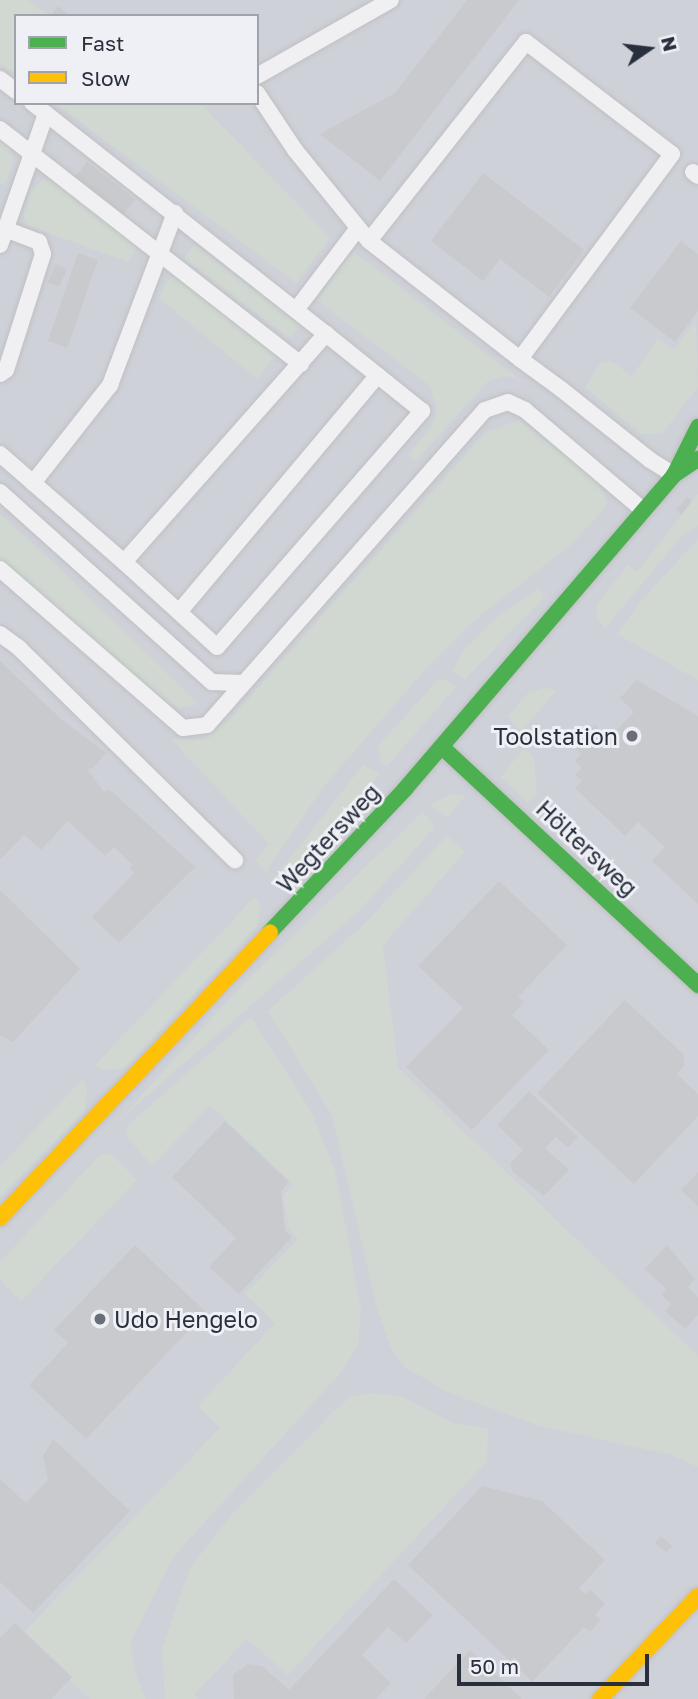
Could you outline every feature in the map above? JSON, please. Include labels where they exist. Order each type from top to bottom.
[{"type":"street","name":"Wegtersweg","points":[[0,1218],[442,747],[645,512],[674,475],[698,427]]},
{"type":"street","name":"Wegtersweg","points":[[674,475],[698,459]]},
{"type":"street","name":"Höltersweg","points":[[442,747],[698,985]]},
{"type":"street","points":[[600,1699],[698,1596]]},
{"type":"lane","points":[[259,75],[391,0]]},
{"type":"lane","points":[[369,241],[526,42],[672,154],[520,359]]},
{"type":"lane","points":[[259,96],[295,150],[369,241],[674,475]]},
{"type":"lane","points":[[0,454],[217,646],[422,411],[175,213],[35,105]]},
{"type":"lane","points":[[0,374],[6,370],[43,254],[38,242],[3,237],[46,114]]},
{"type":"lane","points":[[0,129],[301,364]]},
{"type":"lane","points":[[33,483],[110,385],[175,213]]},
{"type":"lane","points":[[296,310],[358,228]]},
{"type":"lane","points":[[124,562],[326,334]]},
{"type":"lane","points":[[179,612],[378,376]]},
{"type":"lane","points":[[0,569],[183,728],[207,725],[485,410],[508,402],[525,410],[645,512]]},
{"type":"lane","points":[[0,492],[212,682],[242,683]]},
{"type":"lane","points":[[0,634],[19,648],[236,860]]},
{"type":"shaded area","points":[[0,0],[698,0],[698,1699],[0,1699]]},
{"type":"shaded area","points":[[0,0],[28,0],[47,14],[14,14],[14,73],[0,64]]},
{"type":"shaded area","points":[[58,105],[202,105],[330,238],[296,283]]},
{"type":"shaded area","points":[[0,140],[7,141],[14,160],[5,185],[0,183]]},
{"type":"shaded area","points":[[43,180],[57,180],[139,244],[128,262],[26,225],[23,214],[31,191]]},
{"type":"shaded area","points":[[194,245],[300,325],[290,339],[184,259]]},
{"type":"shaded area","points":[[353,251],[520,380],[504,376],[488,381],[415,462],[408,455],[432,426],[437,411],[430,386],[317,300]]},
{"type":"shaded area","points":[[177,272],[278,352],[257,379],[159,298],[165,284]]},
{"type":"shaded area","points":[[696,321],[698,387],[662,434],[641,434],[585,387],[601,362],[611,361],[632,376],[658,339],[674,350]]},
{"type":"shaded area","points":[[519,420],[600,484],[607,505],[573,543],[477,618],[424,671],[324,786],[266,872],[255,860],[269,844],[171,739],[202,740],[229,720],[485,433]]},
{"type":"shaded area","points":[[698,494],[698,525],[681,537],[605,628],[597,618],[597,604],[628,565],[637,572]]},
{"type":"shaded area","points":[[0,514],[198,704],[180,708],[152,695],[0,559]]},
{"type":"shaded area","points":[[698,539],[698,680],[617,634],[640,602]]},
{"type":"shaded area","points":[[538,589],[545,597],[464,680],[453,671],[465,648],[501,614]]},
{"type":"shaded area","points":[[446,679],[456,687],[387,766],[381,763],[378,746],[438,680]]},
{"type":"shaded area","points":[[545,688],[556,690],[524,729],[518,729],[508,716],[529,692]]},
{"type":"shaded area","points":[[525,747],[534,760],[536,782],[536,796],[528,803],[501,777]]},
{"type":"shaded area","points":[[363,765],[380,773],[298,880],[288,885],[272,881]]},
{"type":"shaded area","points":[[451,794],[466,796],[446,818],[430,805]]},
{"type":"shaded area","points":[[423,812],[435,827],[359,911],[118,1121],[249,978]]},
{"type":"shaded area","points":[[447,836],[465,852],[383,945],[398,1068],[698,1356],[698,1467],[672,1455],[540,1426],[447,1392],[405,1367],[391,1348],[377,1308],[332,1115],[268,1011],[364,924]]},
{"type":"shaded area","points":[[255,897],[261,907],[257,926],[125,1068],[101,1070],[95,1065]]},
{"type":"shaded area","points":[[251,1017],[311,1111],[335,1170],[361,1308],[358,1345],[343,1370],[173,1557],[131,1641],[135,1673],[146,1699],[90,1699],[22,1634],[220,1428],[198,1406],[275,1323],[245,1294],[298,1239],[289,1228],[283,1196],[293,1184],[210,1105],[152,1166],[128,1138],[126,1127]]},
{"type":"shaded area","points":[[82,1080],[87,1086],[85,1111],[0,1197],[0,1166]]},
{"type":"shaded area","points":[[110,1153],[137,1180],[21,1301],[0,1279],[0,1262],[100,1155]]},
{"type":"shaded area","points":[[367,1393],[401,1396],[453,1423],[488,1429],[487,1461],[288,1675],[247,1639],[194,1695],[198,1699],[165,1699],[162,1649],[190,1568],[233,1513],[335,1410],[351,1397]]},
{"type":"building","points":[[467,0],[519,0],[380,181],[320,134],[395,93]]},
{"type":"building","points":[[58,6],[68,14],[52,14]]},
{"type":"building","points":[[87,162],[135,200],[123,215],[75,177]]},
{"type":"building","points":[[483,173],[584,250],[549,297],[500,259],[483,281],[431,241]]},
{"type":"building","points":[[681,241],[698,254],[698,311],[675,342],[630,308]]},
{"type":"building","points":[[78,253],[98,260],[68,348],[48,341]]},
{"type":"building","points":[[56,264],[67,269],[59,287],[48,282]]},
{"type":"building","points":[[687,497],[692,501],[682,514],[676,510]]},
{"type":"building","points":[[0,661],[61,719],[106,753],[93,768],[87,769],[104,792],[109,789],[195,867],[119,943],[92,917],[134,873],[130,869],[133,865],[114,847],[105,856],[68,821],[41,850],[24,835],[0,860]]},
{"type":"building","points":[[637,680],[698,716],[698,904],[652,861],[665,847],[638,822],[625,836],[575,788],[582,781],[575,775],[582,768],[575,761],[581,754],[574,747],[595,725],[609,738],[634,712],[620,698]]},
{"type":"building","points":[[499,881],[567,945],[518,997],[524,1002],[512,1015],[549,1050],[472,1130],[406,1067],[463,1008],[418,966]]},
{"type":"building","points":[[0,890],[80,969],[13,1042],[0,1035]]},
{"type":"building","points":[[625,1000],[684,1055],[684,1066],[677,1074],[698,1094],[698,1116],[634,1184],[537,1093]]},
{"type":"building","points":[[529,1091],[578,1137],[568,1148],[556,1137],[545,1148],[569,1170],[544,1196],[513,1172],[510,1164],[523,1150],[497,1125]]},
{"type":"building","points":[[225,1121],[289,1182],[281,1191],[285,1230],[292,1237],[239,1294],[209,1267],[236,1238],[172,1177]]},
{"type":"building","points":[[698,1172],[698,1206],[681,1190]]},
{"type":"building","points":[[135,1245],[206,1312],[86,1439],[29,1385],[68,1343],[54,1330]]},
{"type":"building","points":[[667,1245],[695,1279],[688,1287],[698,1297],[698,1315],[685,1329],[665,1311],[671,1304],[661,1295],[666,1289],[645,1269]]},
{"type":"building","points":[[53,1439],[130,1511],[33,1613],[0,1582],[0,1479],[26,1503],[48,1480],[43,1456]]},
{"type":"building","points":[[482,1486],[542,1501],[605,1560],[579,1588],[585,1594],[590,1589],[605,1604],[595,1615],[601,1620],[590,1632],[584,1627],[532,1682],[516,1666],[520,1662],[514,1657],[510,1661],[408,1565]]},
{"type":"building","points":[[661,1536],[672,1546],[666,1553],[655,1543]]},
{"type":"building","points":[[394,1579],[433,1615],[406,1643],[388,1627],[362,1655],[391,1683],[376,1699],[234,1699],[233,1675],[248,1664],[262,1666],[289,1690]]},
{"type":"building","points":[[15,1623],[72,1677],[51,1699],[0,1699],[0,1638]]},
{"type":"building","points":[[470,1650],[522,1699],[424,1699]]},
{"type":"traffic: fast","points":[[674,475],[698,427]]},
{"type":"traffic: fast","points":[[270,932],[405,789],[674,475],[698,459]]},
{"type":"traffic: fast","points":[[442,747],[698,985]]},
{"type":"traffic: slow","points":[[0,1218],[270,932]]},
{"type":"traffic: slow","points":[[600,1699],[698,1596]]},
{"type":"place","name":"Toolstation","points":[[632,736]]},
{"type":"place","name":"Udo Hengelo","points":[[100,1319]]}]
